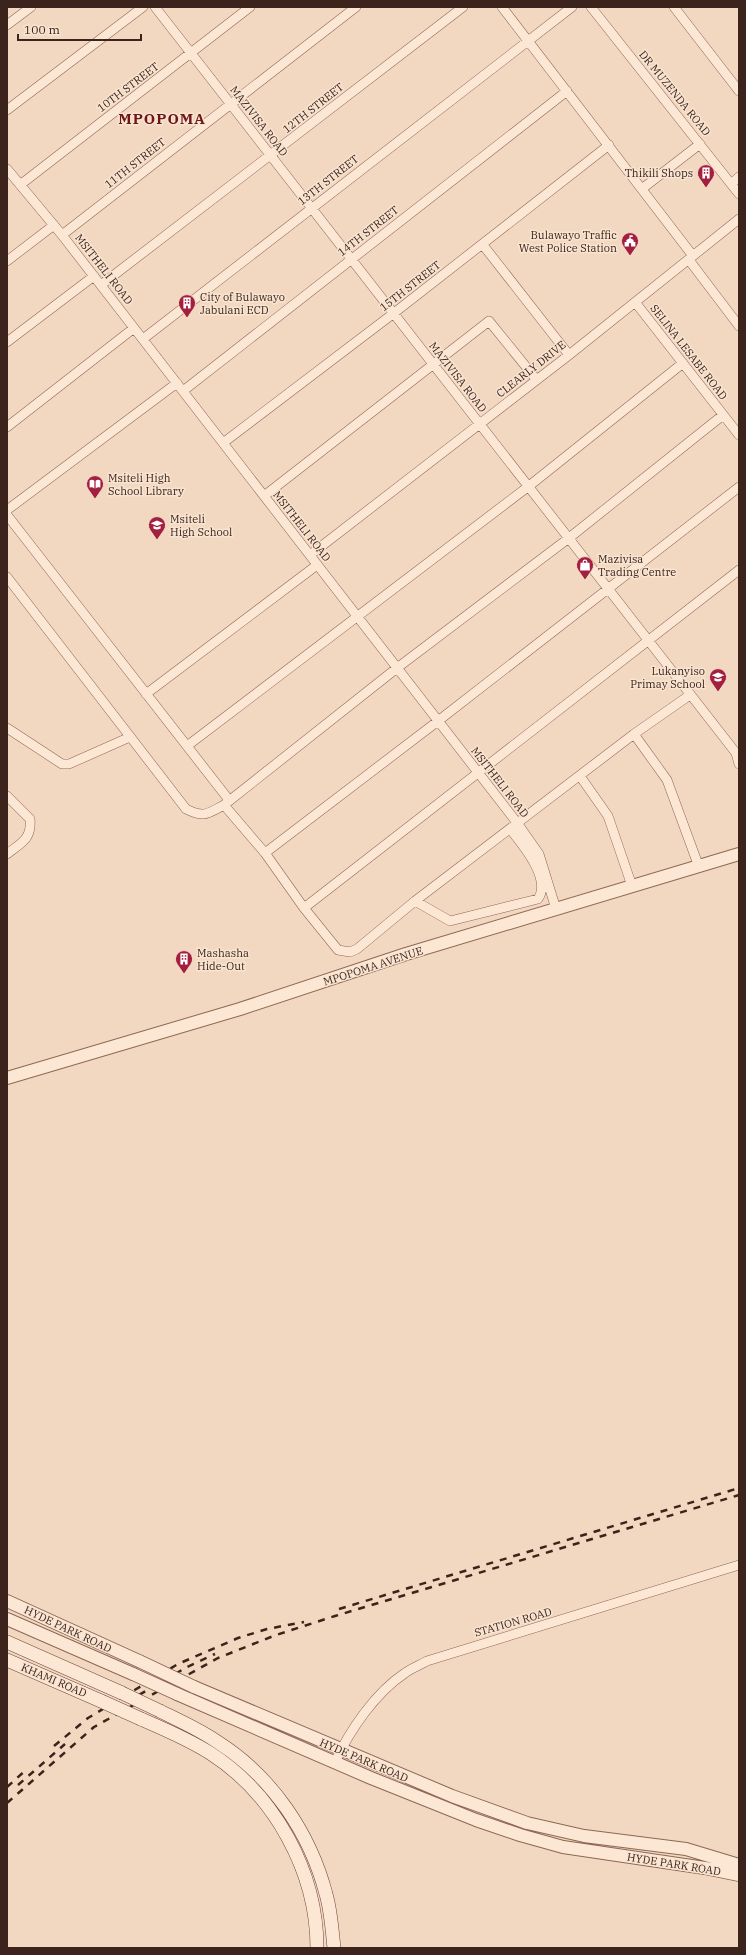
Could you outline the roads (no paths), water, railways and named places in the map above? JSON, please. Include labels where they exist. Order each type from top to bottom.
[{"type":"main road","points":[[7,1642],[122,1693],[219,1742],[242,1759],[281,1801],[302,1832],[317,1864],[326,1895],[334,1948]]},
{"type":"main road","name":"KHAMI ROAD","points":[[7,1660],[181,1737],[210,1753],[232,1769],[257,1793],[280,1823],[296,1855],[309,1889],[316,1915],[317,1948]]},
{"type":"street","points":[[7,26],[32,7]]},
{"type":"street","points":[[7,110],[143,7]]},
{"type":"street","name":"MAZIVISA ROAD","points":[[155,7],[649,640],[690,695],[737,753],[739,764]]},
{"type":"street","name":"10TH STREET","points":[[20,185],[250,7]]},
{"type":"street","name":"11TH STREET","points":[[62,235],[356,7]]},
{"type":"street","name":"12TH STREET","points":[[101,285],[271,156],[463,7]]},
{"type":"street","points":[[502,7],[643,188],[739,326]]},
{"type":"street","name":"13TH STREET","points":[[143,339],[572,7]]},
{"type":"street","name":"DR MUZENDA ROAD","points":[[591,7],[739,194]]},
{"type":"street","points":[[674,7],[739,90]]},
{"type":"street","name":"14TH STREET","points":[[183,390],[567,91]]},
{"type":"street","points":[[643,188],[700,144]]},
{"type":"street","name":"15TH STREET","points":[[223,443],[394,314],[609,145]]},
{"type":"street","name":"MSITHELI ROAD","points":[[8,173],[54,225],[177,382],[398,668],[478,774],[514,826],[539,854],[556,909]]},
{"type":"street","points":[[731,184],[739,177]]},
{"type":"street","name":"CLEARLY DRIVE","points":[[310,555],[480,424],[739,219]]},
{"type":"street","points":[[7,261],[54,225]]},
{"type":"street","points":[[482,245],[569,354]]},
{"type":"street","points":[[7,342],[94,276]]},
{"type":"street","name":"SELINA LESABE ROAD","points":[[635,302],[739,435]]},
{"type":"street","points":[[264,496],[489,322],[536,379]]},
{"type":"street","points":[[7,427],[134,328]]},
{"type":"street","points":[[187,746],[529,486],[683,363]]},
{"type":"street","points":[[7,510],[177,382]]},
{"type":"street","points":[[7,577],[186,809],[200,815],[207,814],[226,803],[398,668],[569,538],[723,415]]},
{"type":"street","points":[[265,853],[438,721],[739,487]]},
{"type":"street","points":[[7,515],[187,746],[226,803],[265,853],[304,908],[338,950],[350,952],[357,949],[416,901],[634,734],[690,695]]},
{"type":"street","points":[[146,694],[317,565]]},
{"type":"street","points":[[304,908],[739,570]]},
{"type":"street","points":[[7,728],[62,764],[69,764],[130,737]]},
{"type":"street","points":[[634,734],[667,780],[699,867]]},
{"type":"street","points":[[580,776],[608,816],[632,886]]},
{"type":"street","points":[[7,796],[30,819],[31,828],[25,840],[7,854]]},
{"type":"street","points":[[416,901],[450,921],[538,898],[542,889],[534,862],[514,826]]},
{"type":"street","name":"MPOPOMA AVENUE","points":[[7,1078],[240,1009],[406,954],[739,854]]},
{"type":"street","name":"STATION ROAD","points":[[335,1762],[365,1713],[383,1691],[404,1673],[427,1661],[739,1565]]},
{"type":"street","name":"HYDE PARK ROAD","points":[[7,1601],[194,1687],[452,1796],[527,1823],[584,1836],[686,1849],[739,1865]]},
{"type":"street","name":"HYDE PARK ROAD","points":[[7,1619],[335,1762],[476,1820],[563,1847],[705,1868],[739,1875]]},
{"type":"railway","points":[[339,1609],[739,1488]]},
{"type":"railway","points":[[7,1803],[94,1727],[218,1658],[276,1635],[335,1616],[739,1495]]},
{"type":"railway","points":[[54,1746],[88,1718],[178,1664],[238,1638],[267,1629],[304,1622]]},
{"type":"railway","points":[[127,1702],[187,1667],[215,1654]]},
{"type":"railway","points":[[18,1785],[65,1744]]},
{"type":"railway","points":[[7,1787],[27,1769]]},
{"type":"place","name":"Thikili Shops","points":[[706,188]]},
{"type":"place","name":"Bulawayo Traffic West Police Station","points":[[630,256]]},
{"type":"place","name":"City of Bulawayo Jabulani ECD","points":[[187,318]]},
{"type":"place","name":"Msiteli High School Library","points":[[95,499]]},
{"type":"place","name":"Msiteli High School","points":[[157,540]]},
{"type":"place","name":"Mazivisa Trading Centre","points":[[585,580]]},
{"type":"place","name":"Lukanyiso Primay School","points":[[718,692]]},
{"type":"place","name":"Mashasha Hide-Out","points":[[184,974]]},
{"type":"district","name":"MPOPOMA","points":[[162,118]]}]
